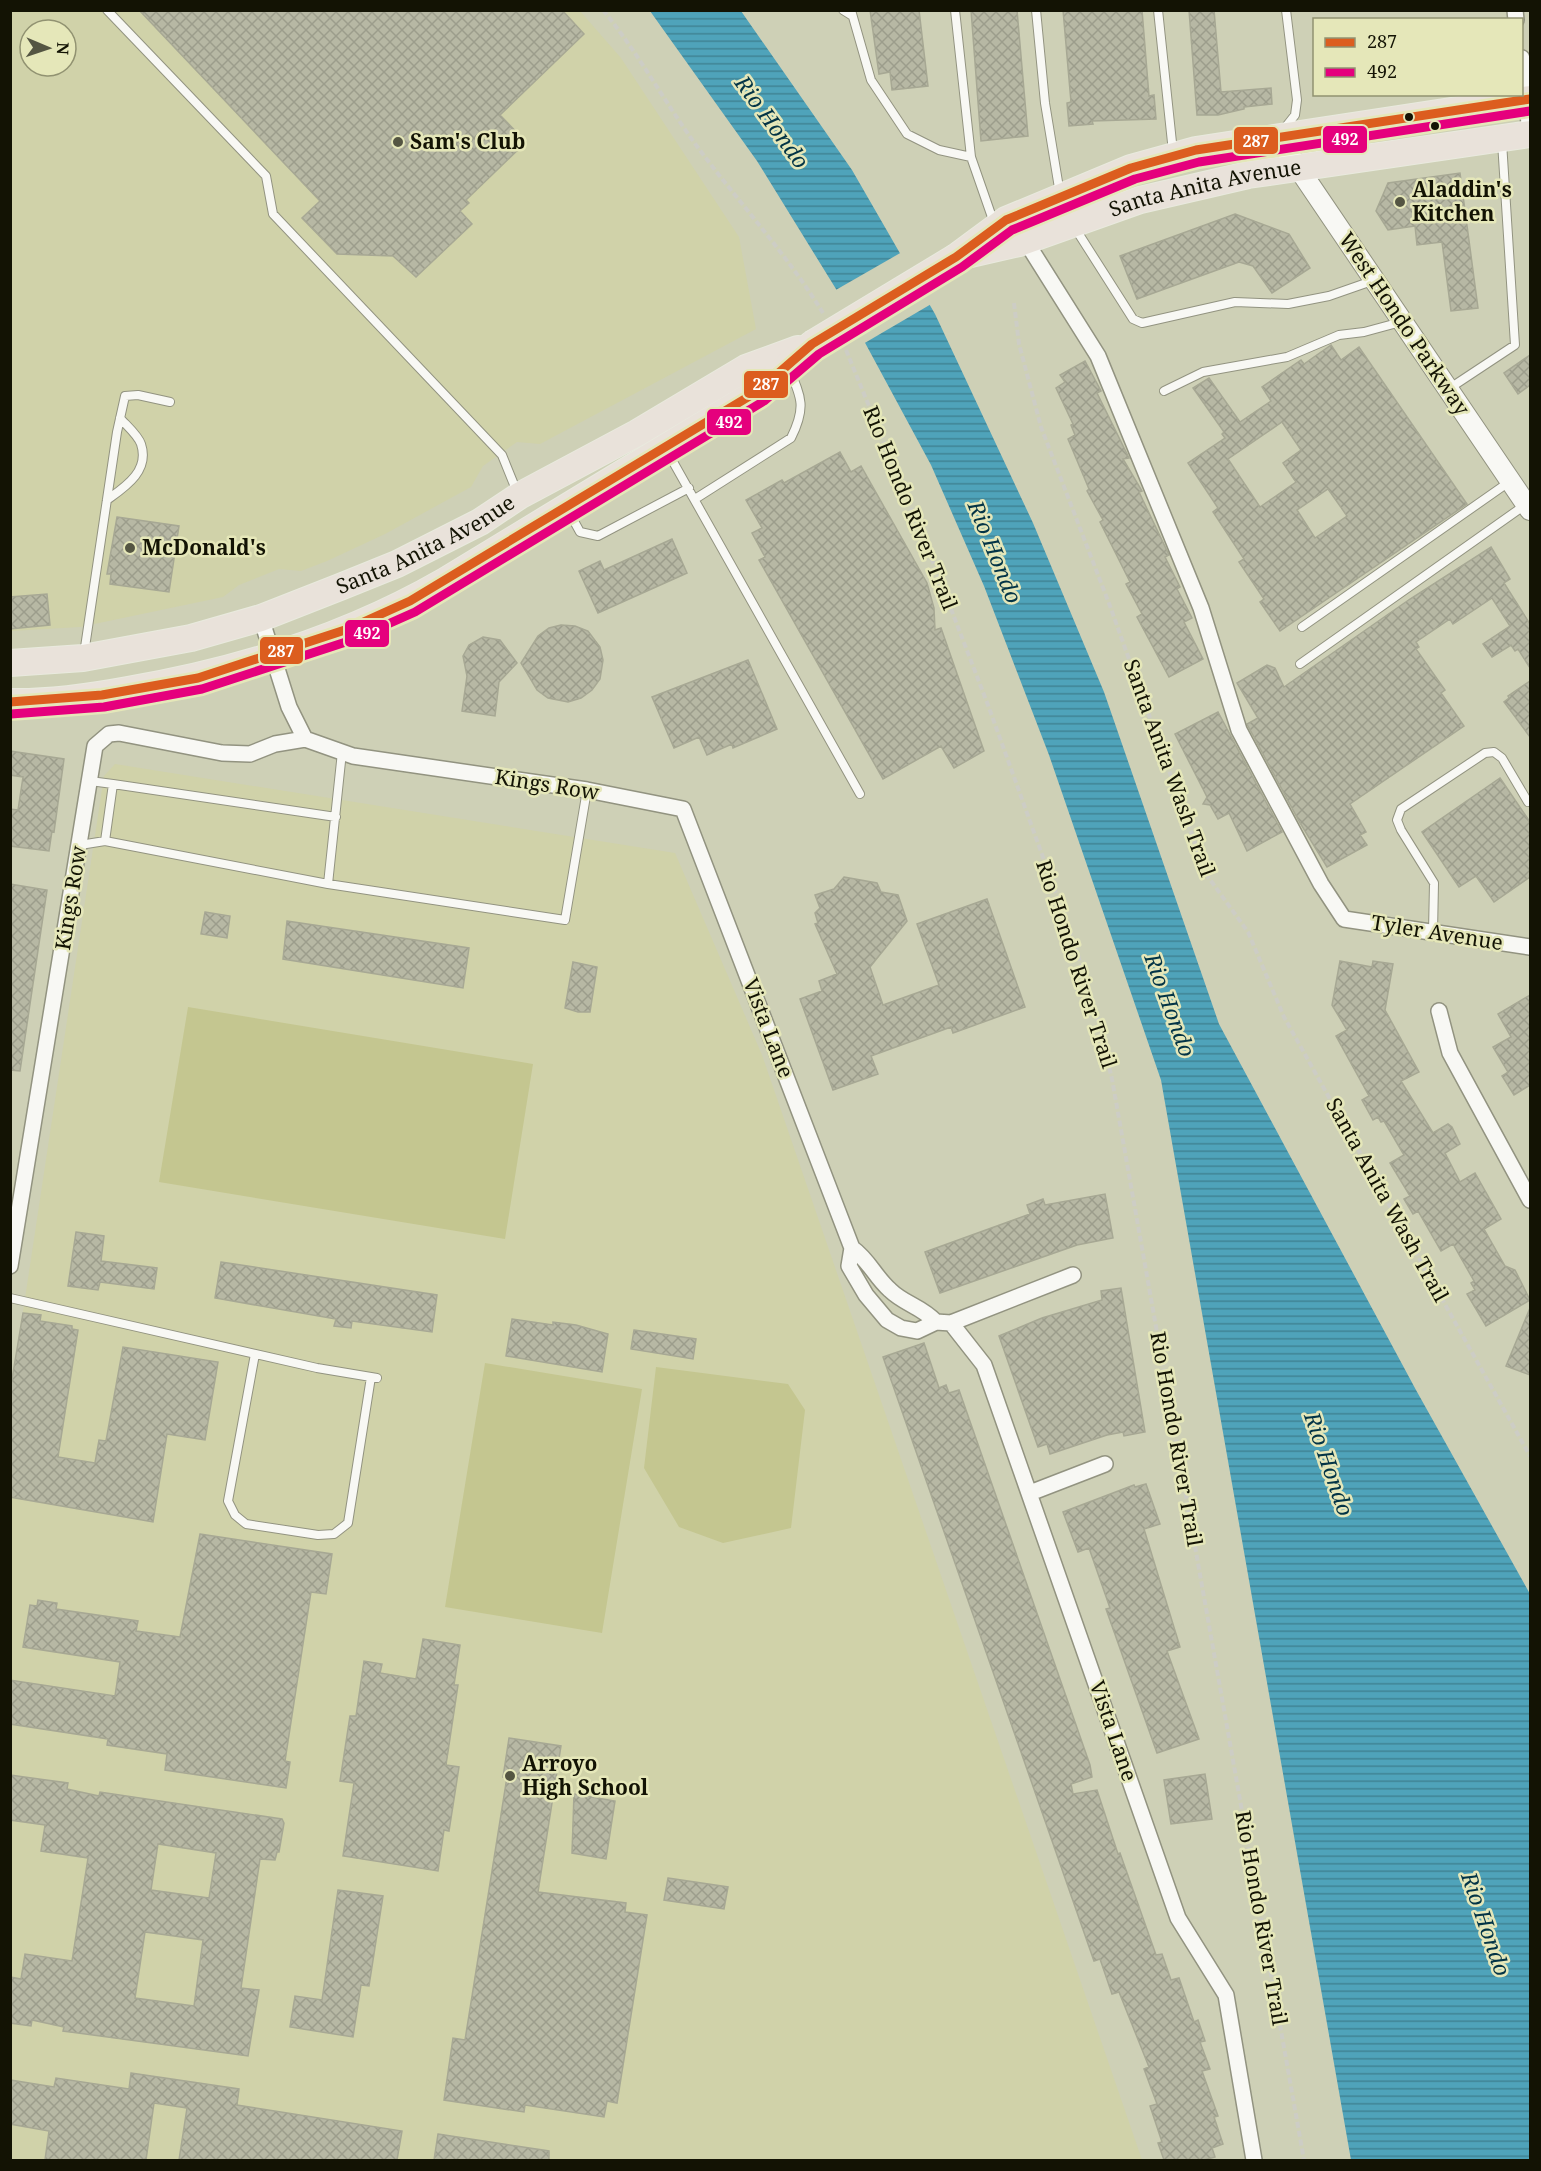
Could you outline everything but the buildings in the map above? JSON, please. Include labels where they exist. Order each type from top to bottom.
[{"type":"main road","name":"Santa Anita Avenue","points":[[1008,238],[1006,220],[1131,168],[1173,156],[1196,150],[1528,99]]},
{"type":"main road","name":"Santa Anita Avenue","points":[[10,663],[83,658],[191,638],[261,618],[397,564],[480,522],[519,496],[758,391],[785,360],[956,257],[1008,238],[1072,224],[1140,200],[1248,175],[1530,133]]},
{"type":"main road","name":"Santa Anita Avenue","points":[[10,702],[102,695],[198,678],[348,630],[446,581],[567,508],[660,434]]},
{"type":"main road","points":[[446,581],[458,560],[478,542],[507,524],[519,496]]},
{"type":"street","points":[[1523,70],[1530,133]]},
{"type":"street","name":"West Hondo Parkway","points":[[1278,138],[1528,507]]},
{"type":"street","name":"Tyler Avenue","points":[[1008,238],[1098,356],[1201,608],[1239,730],[1321,884],[1344,918],[1530,947]]},
{"type":"street","points":[[261,618],[289,707],[305,739]]},
{"type":"street","name":"Kings Row","points":[[10,1266],[95,746],[109,734],[118,733],[222,753],[250,754],[275,744],[305,739],[353,756],[587,790],[683,809]]},
{"type":"street","name":"Vista Lane","points":[[683,809],[852,1248],[849,1266],[866,1295],[887,1320],[901,1328],[917,1331],[944,1322]]},
{"type":"street","points":[[1439,1011],[1450,1053],[1530,1200]]},
{"type":"street","name":"Vista Lane","points":[[852,1248],[865,1257],[890,1291],[944,1322],[984,1365],[1178,1918],[1226,1995],[1254,2160]]},
{"type":"street","points":[[944,1322],[1072,1275]]},
{"type":"street","points":[[1030,1492],[1105,1464]]},
{"type":"lane","points":[[107,10],[266,176],[273,214],[502,455],[519,496]]},
{"type":"lane","points":[[843,10],[851,13],[871,80],[907,134],[939,150],[971,157]]},
{"type":"lane","points":[[955,10],[971,157],[1008,238]]},
{"type":"lane","points":[[1036,10],[1045,103],[1060,196]]},
{"type":"lane","points":[[1158,10],[1173,156]]},
{"type":"lane","points":[[1278,138],[1295,115],[1297,100],[1286,10]]},
{"type":"lane","points":[[1449,389],[1515,345],[1502,138]]},
{"type":"lane","points":[[1072,224],[1133,319],[1142,322],[1235,302],[1288,304],[1329,296],[1374,280]]},
{"type":"lane","points":[[1164,391],[1203,372],[1287,357],[1339,335],[1364,332],[1402,321]]},
{"type":"lane","points":[[695,499],[791,438],[798,423],[801,396],[785,360]]},
{"type":"lane","points":[[83,658],[125,396],[138,395],[170,402]]},
{"type":"lane","points":[[107,500],[134,480],[141,465],[141,443],[120,418]]},
{"type":"lane","points":[[660,434],[860,794]]},
{"type":"lane","points":[[1302,627],[1510,481]]},
{"type":"lane","points":[[567,508],[580,532],[598,536],[688,488]]},
{"type":"lane","points":[[1300,664],[1528,507]]},
{"type":"lane","points":[[328,884],[342,752]]},
{"type":"lane","points":[[1433,932],[1434,883],[1401,830],[1397,820],[1401,809],[1485,753],[1494,752],[1502,758],[1528,802]]},
{"type":"lane","points":[[90,781],[336,817]]},
{"type":"lane","points":[[105,841],[113,784]]},
{"type":"lane","points":[[80,845],[105,841],[328,884],[566,920],[587,790]]},
{"type":"lane","points":[[10,1298],[255,1354],[374,1378],[348,1523],[334,1534],[318,1535],[246,1524],[235,1515],[228,1501],[255,1354]]},
{"type":"path","points":[[603,10],[656,82],[703,154],[747,208],[828,322]]},
{"type":"path","name":"Santa Anita Wash Trail","points":[[1014,303],[1019,344],[1037,416],[1110,606],[1206,874],[1248,932],[1284,1017],[1530,1456]]},
{"type":"path","name":"Rio Hondo River Trail","points":[[844,348],[920,530],[988,705],[1095,1008],[1112,1079],[1304,2160]]},
{"type":"shaded area","points":[[11,11],[580,11],[621,58],[739,237],[756,329],[540,444],[517,442],[483,466],[471,487],[385,534],[327,561],[301,571],[279,569],[239,585],[223,597],[80,627],[11,631]]},
{"type":"shaded area","name":"Arroyo High School","points":[[115,764],[675,853],[762,1055],[1142,2160],[11,2160],[11,1391],[104,776]]},
{"type":"shaded area","points":[[188,1007],[533,1064],[505,1239],[159,1182]]},
{"type":"shaded area","points":[[485,1363],[642,1389],[602,1633],[445,1607]]},
{"type":"shaded area","points":[[656,1367],[788,1384],[805,1410],[791,1528],[723,1543],[679,1527],[644,1468]]},
{"type":"water","name":"Rio Hondo","points":[[650,11],[741,11],[852,170],[935,314],[1033,523],[1104,692],[1219,1024],[1416,1390],[1530,1594],[1530,2160],[1351,2160],[1161,1080],[1049,755],[984,586],[931,465],[836,289],[757,161]]},
{"type":"pier","points":[[902,252],[933,303],[863,344],[834,291]]},
{"type":"transit line","name":"287","points":[[10,702],[102,695],[198,678],[348,629],[410,601],[758,391],[812,344],[956,257],[1006,220],[1131,168],[1196,150],[1530,99]]},
{"type":"transit line","name":"492","points":[[11,714],[104,707],[202,689],[352,640],[415,612],[764,401],[819,354],[962,267],[1012,230],[1135,179],[1199,162],[1530,111]]},
{"type":"place","name":"Sam's Club","points":[[398,142]]},
{"type":"place","name":"Aladdin's Kitchen","points":[[1400,202]]},
{"type":"place","name":"McDonald's","points":[[130,548]]},
{"type":"place","name":"Arroyo High School","points":[[510,1776]]}]
